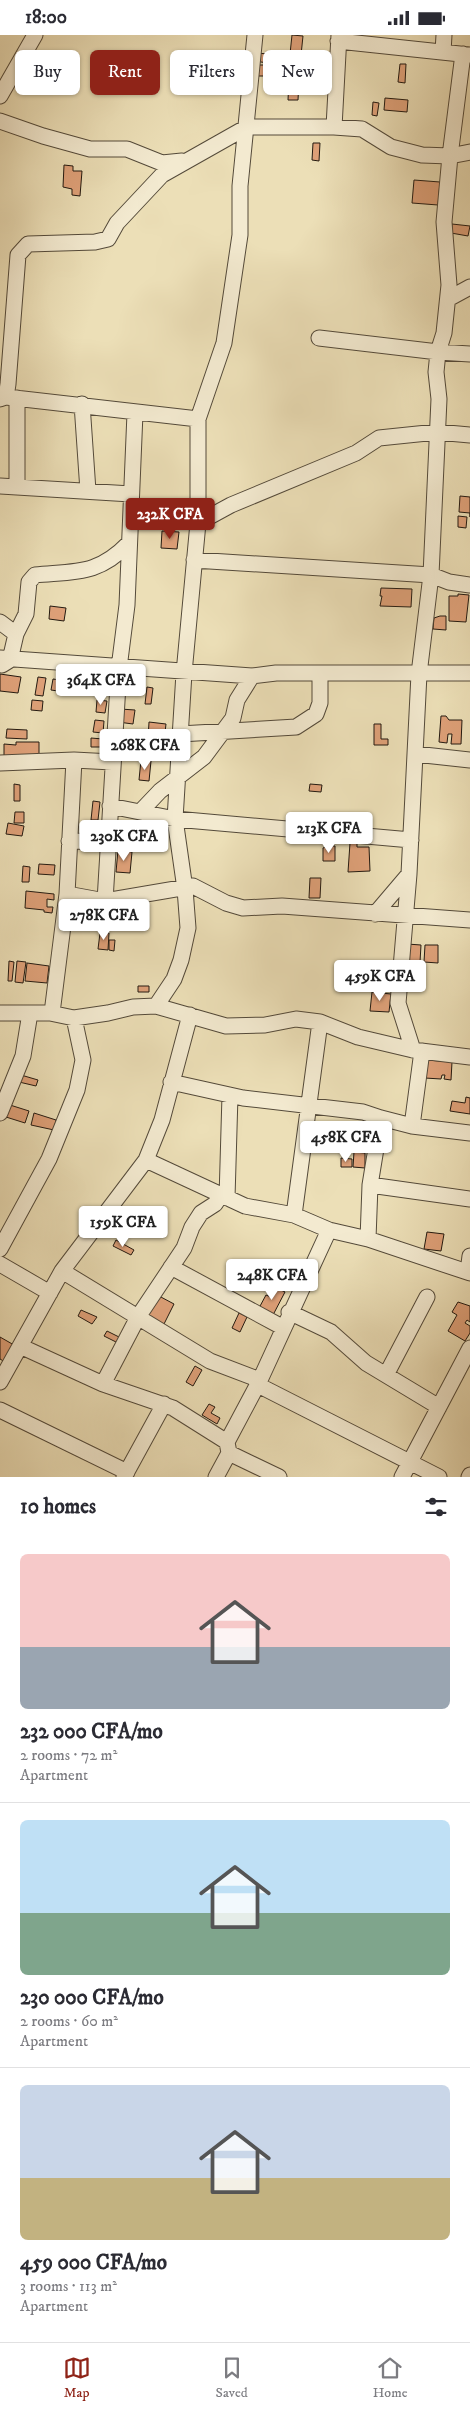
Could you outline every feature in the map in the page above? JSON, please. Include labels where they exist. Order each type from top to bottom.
[{"type":"street","points":[[0,96],[35,35]]},
{"type":"street","points":[[156,1007],[174,979],[181,960],[188,928],[185,889],[175,819],[184,673],[198,523],[198,419],[224,343],[240,235],[240,186],[255,35]]},
{"type":"street","points":[[443,52],[444,35]]},
{"type":"street","points":[[334,127],[339,38],[467,54],[450,156],[444,223],[448,299],[444,333],[438,352],[436,372],[439,399],[431,575],[419,674],[409,874],[398,1008],[418,1051],[412,1126]]},
{"type":"street","points":[[0,121],[43,136],[90,149],[127,149],[162,163],[184,161]]},
{"type":"street","points":[[17,487],[8,398],[18,255],[28,244],[95,242],[108,239],[117,223],[141,195],[162,175],[247,127],[334,127],[362,129],[391,147],[422,155],[450,156],[470,152]]},
{"type":"street","points":[[448,299],[470,287]]},
{"type":"street","points":[[319,338],[470,354]]},
{"type":"street","points":[[8,398],[82,404],[135,413],[198,419]]},
{"type":"street","points":[[82,404],[88,491]]},
{"type":"street","points":[[105,901],[112,762],[119,668],[127,605],[135,413]]},
{"type":"street","points":[[198,523],[231,505],[356,453],[379,438],[437,432],[470,435]]},
{"type":"street","points":[[0,486],[131,494]]},
{"type":"street","points":[[129,543],[115,557],[90,570],[35,575],[29,582],[26,614],[3,662],[252,677],[276,673],[320,675],[470,673]]},
{"type":"street","points":[[194,560],[431,575],[449,582],[470,585]]},
{"type":"street","points":[[0,622],[16,634]]},
{"type":"street","points":[[180,733],[296,727],[307,722],[316,714],[320,703],[320,675]]},
{"type":"street","points":[[141,811],[160,791],[204,757],[225,732],[233,718],[237,700],[252,677]]},
{"type":"street","points":[[415,754],[470,760]]},
{"type":"street","points":[[0,763],[74,760],[112,762]]},
{"type":"street","points":[[52,1013],[67,894],[74,760]]},
{"type":"street","points":[[110,806],[175,819],[411,840]]},
{"type":"street","points":[[69,841],[108,842]]},
{"type":"street","points":[[375,914],[409,874]]},
{"type":"street","points":[[67,894],[105,901],[185,889],[193,886],[199,887],[226,903],[243,907],[282,906],[470,920]]},
{"type":"street","points":[[0,1013],[52,1013],[74,1017],[108,1013],[133,1007],[156,1007],[226,1026],[265,1025],[296,1019],[320,1022],[358,1037],[418,1051],[470,1057]]},
{"type":"street","points":[[0,1113],[6,1082],[23,1056],[30,1013]]},
{"type":"street","points":[[0,1382],[62,1271],[146,1160],[162,1120],[190,1015]]},
{"type":"street","points":[[0,1249],[49,1159],[77,1090],[83,1060],[74,1017]]},
{"type":"street","points":[[294,1215],[320,1022]]},
{"type":"street","points":[[171,1082],[230,1095],[363,1112],[412,1126],[470,1133]]},
{"type":"street","points":[[102,1384],[138,1317],[184,1248],[192,1227],[201,1213],[224,1196],[230,1095]]},
{"type":"street","points":[[368,1239],[370,1185],[381,1118]]},
{"type":"street","points":[[146,1160],[245,1206],[294,1215],[328,1230],[368,1239],[469,1273],[470,1257]]},
{"type":"street","points":[[370,1185],[470,1199]]},
{"type":"street","points":[[216,1477],[282,1327],[328,1230]]},
{"type":"street","points":[[0,1264],[50,1293]]},
{"type":"street","points":[[171,1267],[282,1327]]},
{"type":"street","points":[[62,1271],[210,1361],[259,1382],[439,1477]]},
{"type":"street","points":[[386,1375],[427,1297]]},
{"type":"street","points":[[289,1313],[331,1332],[366,1363],[440,1407]]},
{"type":"street","points":[[20,1346],[102,1384],[164,1404],[228,1448],[279,1477]]},
{"type":"street","points":[[402,1477],[440,1407],[466,1365],[470,1348]]},
{"type":"street","points":[[0,1410],[126,1474],[164,1404]]},
{"type":"building","points":[[292,35],[303,36],[302,50],[290,50]]},
{"type":"building","points":[[255,53],[263,54],[263,62],[254,61]]},
{"type":"building","points":[[400,64],[406,64],[405,83],[398,82]]},
{"type":"building","points":[[256,65],[263,65],[263,76],[256,76]]},
{"type":"building","points":[[288,95],[298,95],[298,100],[288,100]]},
{"type":"building","points":[[385,98],[408,100],[407,112],[384,110]]},
{"type":"building","points":[[373,102],[379,103],[377,116],[372,115]]},
{"type":"building","points":[[313,143],[320,143],[319,161],[312,160]]},
{"type":"building","points":[[64,165],[73,166],[73,171],[82,171],[80,196],[72,195],[72,189],[63,187]]},
{"type":"building","points":[[414,180],[440,182],[438,205],[412,203]]},
{"type":"building","points":[[452,224],[470,226],[468,236],[451,233]]},
{"type":"building","points":[[460,496],[470,497],[470,513],[459,512]]},
{"type":"building","points":[[458,516],[467,517],[466,528],[458,527]]},
{"type":"building","points":[[162,531],[179,532],[177,549],[161,548]]},
{"type":"building","points":[[381,588],[412,589],[411,607],[380,606]]},
{"type":"building","points":[[458,594],[469,595],[466,622],[449,621],[449,596],[458,596]]},
{"type":"building","points":[[50,606],[66,608],[64,621],[49,619]]},
{"type":"building","points":[[446,616],[446,630],[433,629],[434,618]]},
{"type":"building","points":[[0,674],[21,677],[18,693],[0,691]]},
{"type":"building","points":[[38,677],[46,678],[43,696],[35,695]]},
{"type":"building","points":[[53,679],[74,682],[72,693],[51,690]]},
{"type":"building","points":[[87,681],[107,683],[106,693],[86,691]]},
{"type":"building","points":[[147,687],[153,688],[151,704],[145,704]]},
{"type":"building","points":[[32,700],[43,701],[42,711],[31,710]]},
{"type":"building","points":[[97,700],[107,701],[105,713],[96,712]]},
{"type":"building","points":[[120,709],[135,710],[133,724],[118,722]]},
{"type":"building","points":[[441,716],[446,716],[449,720],[462,720],[461,744],[451,744],[452,734],[448,734],[447,743],[439,742]]},
{"type":"building","points":[[95,720],[104,721],[103,733],[93,732]]},
{"type":"building","points":[[149,722],[166,724],[164,741],[148,739]]},
{"type":"building","points":[[374,724],[381,724],[381,739],[388,739],[388,745],[374,745]]},
{"type":"building","points":[[7,729],[27,730],[27,739],[6,738]]},
{"type":"building","points":[[129,733],[142,734],[141,746],[128,744]]},
{"type":"building","points":[[91,738],[103,739],[103,747],[91,747]]},
{"type":"building","points":[[16,742],[39,742],[39,758],[4,757],[4,744],[16,745]]},
{"type":"building","points":[[143,743],[166,745],[165,759],[142,757]]},
{"type":"building","points":[[141,760],[151,761],[149,781],[139,780]]},
{"type":"building","points":[[14,784],[20,785],[20,801],[14,801]]},
{"type":"building","points":[[310,784],[322,785],[321,792],[309,791]]},
{"type":"building","points":[[93,801],[100,802],[98,820],[91,820]]},
{"type":"building","points":[[15,812],[24,812],[24,823],[14,823]]},
{"type":"building","points":[[8,823],[24,826],[22,836],[6,834]]},
{"type":"building","points":[[350,843],[357,843],[357,847],[369,847],[370,871],[348,872]]},
{"type":"building","points":[[335,846],[335,861],[323,861],[323,848]]},
{"type":"building","points":[[118,850],[132,852],[130,873],[116,872]]},
{"type":"building","points":[[39,864],[55,865],[54,875],[38,874]]},
{"type":"building","points":[[23,866],[30,867],[29,882],[22,882]]},
{"type":"building","points":[[310,878],[321,878],[320,898],[309,898]]},
{"type":"building","points":[[26,891],[54,894],[54,900],[47,899],[47,907],[53,907],[52,913],[25,908]]},
{"type":"building","points":[[100,933],[109,933],[108,950],[98,949]]},
{"type":"building","points":[[109,940],[115,940],[114,951],[109,950]]},
{"type":"building","points":[[407,944],[421,945],[420,962],[406,961]]},
{"type":"building","points":[[425,945],[438,945],[438,963],[424,962]]},
{"type":"building","points":[[9,961],[14,962],[12,981],[8,981]]},
{"type":"building","points":[[17,961],[26,962],[23,983],[15,982]]},
{"type":"building","points":[[27,963],[49,966],[47,983],[25,981]]},
{"type":"building","points":[[138,986],[149,986],[149,992],[138,992]]},
{"type":"building","points":[[372,992],[391,994],[389,1012],[370,1011]]},
{"type":"building","points":[[427,1060],[452,1062],[451,1080],[444,1079],[445,1075],[442,1075],[441,1079],[425,1078]]},
{"type":"building","points":[[21,1075],[38,1080],[36,1086],[19,1082]]},
{"type":"building","points":[[466,1097],[470,1098],[470,1114],[450,1111],[452,1101],[465,1103]]},
{"type":"building","points":[[10,1105],[29,1111],[25,1123],[6,1117]]},
{"type":"building","points":[[34,1113],[56,1120],[54,1130],[31,1125]]},
{"type":"building","points":[[354,1152],[365,1153],[365,1168],[353,1167]]},
{"type":"building","points":[[341,1158],[352,1159],[352,1167],[341,1167]]},
{"type":"building","points":[[427,1232],[444,1234],[441,1251],[424,1249]]},
{"type":"building","points":[[116,1240],[134,1250],[131,1255],[113,1246]]},
{"type":"building","points":[[271,1285],[285,1292],[273,1315],[259,1308],[266,1295],[271,1297],[273,1292],[269,1290]]},
{"type":"building","points":[[159,1296],[174,1304],[162,1328],[146,1318]]},
{"type":"building","points":[[458,1302],[470,1306],[470,1322],[467,1320],[465,1323],[470,1326],[470,1333],[465,1341],[448,1331],[457,1315],[452,1312]]},
{"type":"building","points":[[81,1310],[97,1317],[92,1324],[78,1316]]},
{"type":"building","points":[[239,1313],[247,1317],[240,1332],[232,1328]]},
{"type":"building","points":[[107,1331],[121,1338],[118,1343],[104,1336]]},
{"type":"building","points":[[0,1337],[14,1345],[5,1362],[0,1359]]},
{"type":"building","points":[[195,1366],[202,1370],[193,1386],[186,1382]]},
{"type":"building","points":[[209,1404],[215,1407],[211,1413],[220,1418],[217,1424],[202,1415]]}]
